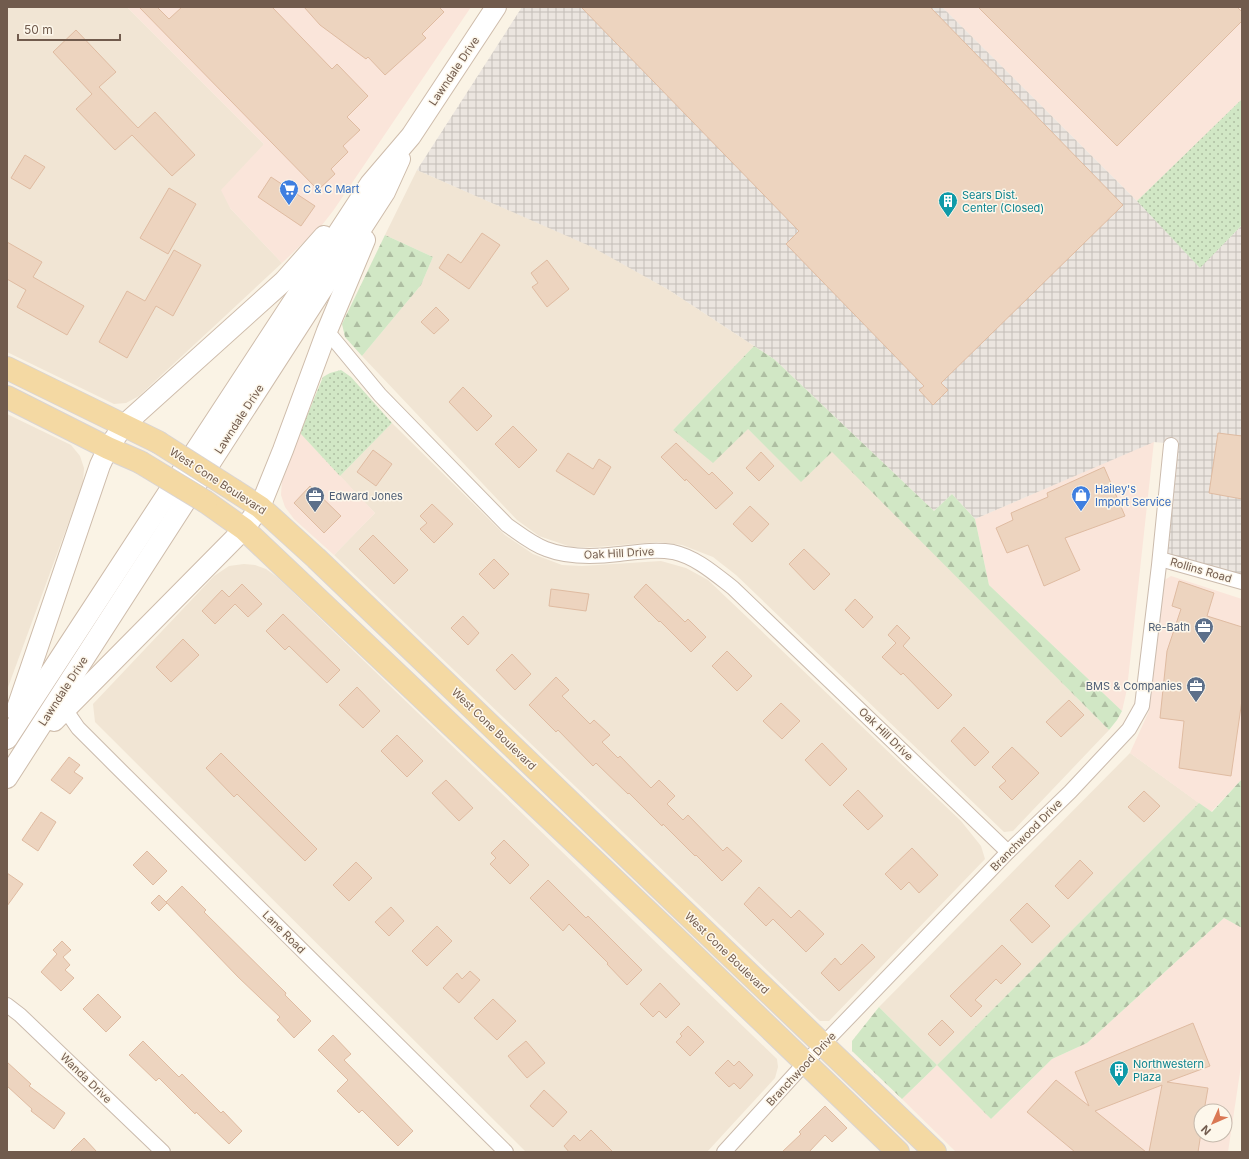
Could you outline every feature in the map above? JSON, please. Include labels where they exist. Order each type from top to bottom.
[{"type":"main road","name":"Lawndale Drive","points":[[7,778],[378,188],[496,7]]},
{"type":"main road","name":"Lawndale Drive","points":[[7,738],[378,188]]},
{"type":"main road","points":[[27,748],[244,529],[260,507],[283,450],[378,188]]},
{"type":"main road","points":[[7,738],[100,465],[108,448],[124,425],[284,281],[378,188]]},
{"type":"main road","name":"West Cone Boulevard","points":[[7,368],[158,442],[260,507],[316,558],[934,1152]]},
{"type":"main road","points":[[7,397],[108,448],[140,462],[206,502],[244,529],[898,1152]]},
{"type":"street","name":"Oak Hill Drive","points":[[327,331],[380,395],[507,526],[527,540],[545,549],[561,554],[601,556],[651,550],[673,552],[692,558],[733,588],[1008,852]]},
{"type":"street","name":"Branchwood Drive","points":[[724,1152],[823,1044],[1008,852],[1070,792],[1129,729],[1142,706],[1160,559],[1171,445]]},
{"type":"street","name":"Rollins Road","points":[[1160,559],[1242,582]]},
{"type":"street","name":"Lane Road","points":[[65,709],[78,728],[506,1152]]},
{"type":"street","name":"Wanda Drive","points":[[7,1005],[20,1015],[163,1152]]},
{"type":"shaded area","points":[[7,7],[127,7],[264,144],[230,208],[282,263],[139,396],[126,403],[114,404],[7,352]]},
{"type":"shaded area","points":[[127,7],[471,7],[333,211],[322,225],[282,263],[230,208],[221,190],[264,144]]},
{"type":"shaded area","points":[[522,7],[942,7],[1137,201],[1200,267],[1242,225],[1242,576],[1169,554],[1165,550],[1175,444],[1154,442],[975,519],[952,494],[934,511],[774,359],[669,290],[592,247],[417,170]]},
{"type":"shaded area","points":[[942,7],[1242,7],[1242,99],[1137,201]]},
{"type":"shaded area","points":[[417,170],[593,247],[669,290],[754,346],[673,430],[748,429],[801,481],[832,451],[1109,730],[1013,831],[1004,832],[736,575],[713,557],[682,545],[658,542],[596,547],[571,547],[539,536],[517,520],[362,356],[421,285],[433,257],[385,235]]},
{"type":"shaded area","points":[[7,414],[71,445],[80,456],[84,468],[83,483],[7,690]]},
{"type":"shaded area","points":[[392,423],[505,535],[533,554],[562,565],[582,566],[661,561],[686,568],[708,580],[961,821],[981,846],[985,859],[829,1021],[820,1021],[334,555],[375,513],[340,476]]},
{"type":"shaded area","points":[[300,433],[375,513],[334,555],[294,519],[285,507],[281,495],[282,480]]},
{"type":"shaded area","points":[[1154,441],[1127,689],[1122,711],[989,585],[975,519]]},
{"type":"shaded area","points":[[244,564],[255,565],[266,569],[277,577],[777,1059],[778,1067],[775,1078],[707,1152],[526,1152],[95,722],[93,704],[214,576],[229,566]]},
{"type":"shaded area","points":[[1171,576],[1242,599],[1242,777],[1241,780],[1211,812],[1130,753],[1149,711],[1163,581]]},
{"type":"shaded area","points":[[1130,753],[1199,803],[937,1065],[879,1007]]},
{"type":"shaded area","name":"Northwestern Plaza","points":[[1224,918],[1242,928],[1242,1059],[1233,1119],[1233,1103],[1193,1103],[1193,1143],[1229,1143],[1228,1152],[956,1152],[902,1099],[937,1065],[991,1119],[1052,1059],[1087,1043]]},
{"type":"green space","points":[[1242,99],[1242,225],[1200,268],[1137,201]]},
{"type":"green space","points":[[385,235],[433,257],[421,285],[362,356],[345,337],[342,324]]},
{"type":"green space","points":[[754,346],[774,359],[934,511],[952,494],[975,519],[989,585],[1122,711],[1109,730],[832,452],[801,482],[748,429],[713,463],[673,430]]},
{"type":"green space","points":[[341,370],[351,377],[392,423],[340,476],[300,433],[323,377]]},
{"type":"green space","points":[[1242,777],[1242,928],[1224,918],[1087,1043],[1052,1059],[991,1119],[937,1065],[1199,803],[1212,812]]},
{"type":"green space","points":[[879,1007],[937,1065],[902,1099],[852,1051],[852,1041]]},
{"type":"building","points":[[139,7],[157,7],[169,19],[182,7],[272,7],[332,69],[337,64],[368,96],[347,117],[360,130],[343,146],[348,152],[331,169],[335,174],[318,190]]},
{"type":"building","points":[[304,7],[439,7],[444,12],[422,34],[426,38],[385,75],[368,57],[366,59],[320,25]]},
{"type":"building","name":"Sears Dist. Center (Closed)","points":[[581,7],[930,7],[1123,205],[941,383],[948,390],[933,405],[919,390],[924,386],[786,244],[799,231]]},
{"type":"building","points":[[978,7],[1237,7],[1242,12],[1242,21],[1117,146]]},
{"type":"building","points":[[76,30],[116,72],[99,87],[138,128],[155,112],[195,155],[172,176],[132,135],[115,150],[76,109],[92,94],[53,52]]},
{"type":"building","points":[[25,155],[45,167],[30,189],[11,178]]},
{"type":"building","points":[[271,177],[315,206],[301,226],[258,197]]},
{"type":"building","points":[[169,188],[196,204],[168,254],[140,238]]},
{"type":"building","points":[[482,233],[500,245],[469,289],[439,268],[448,254],[461,263]]},
{"type":"building","points":[[7,242],[42,262],[33,277],[84,306],[67,335],[17,307],[26,290],[7,279]]},
{"type":"building","points":[[174,250],[201,265],[173,316],[156,306],[127,358],[99,342],[127,291],[145,301]]},
{"type":"building","points":[[547,260],[569,289],[547,307],[532,287],[538,283],[531,273]]},
{"type":"building","points":[[436,307],[449,320],[434,334],[421,322]]},
{"type":"building","points":[[463,387],[492,416],[477,431],[449,402]]},
{"type":"building","points":[[513,426],[537,450],[519,468],[495,444]]},
{"type":"building","points":[[1218,433],[1242,436],[1242,499],[1209,493]]},
{"type":"building","points":[[676,443],[709,475],[712,472],[733,493],[716,509],[661,457]]},
{"type":"building","points":[[373,450],[392,464],[376,486],[357,472]]},
{"type":"building","points":[[761,452],[774,466],[759,481],[746,468]]},
{"type":"building","points":[[568,453],[593,469],[599,459],[611,467],[594,495],[556,471]]},
{"type":"building","points":[[1104,467],[1125,516],[1065,538],[1080,570],[1044,586],[1028,545],[1007,553],[996,528],[1013,520],[1011,513],[1048,497],[1047,493]]},
{"type":"building","points":[[310,486],[341,516],[324,533],[294,503]]},
{"type":"building","points":[[432,504],[453,524],[434,543],[420,529],[427,523],[420,516]]},
{"type":"building","points":[[750,506],[769,524],[752,542],[733,524]]},
{"type":"building","points":[[373,535],[408,570],[394,584],[359,549]]},
{"type":"building","points":[[804,549],[830,574],[814,590],[789,564]]},
{"type":"building","points":[[494,559],[509,574],[494,589],[479,574]]},
{"type":"building","points":[[1179,581],[1214,593],[1207,616],[1242,627],[1242,700],[1231,776],[1179,768],[1184,721],[1160,718],[1167,651],[1181,609],[1172,606]]},
{"type":"building","points":[[242,584],[262,604],[248,617],[235,604],[215,624],[202,611],[222,590],[229,597]]},
{"type":"building","points":[[646,584],[685,622],[688,619],[706,637],[691,652],[634,597]]},
{"type":"building","points":[[551,589],[589,594],[586,611],[549,606]]},
{"type":"building","points":[[855,599],[873,617],[863,628],[845,610]]},
{"type":"building","points":[[283,614],[340,670],[327,683],[289,646],[285,650],[266,631]]},
{"type":"building","points":[[463,616],[479,633],[468,645],[451,628]]},
{"type":"building","points":[[897,625],[910,638],[903,646],[952,695],[938,709],[903,673],[901,675],[882,657],[896,643],[888,635]]},
{"type":"building","points":[[183,639],[199,655],[171,682],[156,667]]},
{"type":"building","points":[[727,651],[752,676],[737,691],[712,666]]},
{"type":"building","points":[[512,654],[531,674],[515,690],[496,670]]},
{"type":"building","points":[[556,677],[569,690],[562,696],[590,724],[594,720],[610,735],[602,742],[618,758],[620,756],[651,788],[659,780],[675,796],[667,804],[683,820],[688,815],[723,851],[727,847],[742,861],[722,881],[663,824],[662,826],[596,763],[593,766],[558,730],[556,732],[529,705]]},
{"type":"building","points":[[357,687],[380,711],[363,728],[339,705]]},
{"type":"building","points":[[1069,700],[1084,715],[1061,737],[1046,722]]},
{"type":"building","points":[[781,703],[800,721],[782,739],[763,721]]},
{"type":"building","points":[[964,727],[989,752],[975,766],[951,741]]},
{"type":"building","points":[[397,735],[423,761],[407,777],[381,751]]},
{"type":"building","points":[[822,743],[847,769],[830,786],[805,760]]},
{"type":"building","points":[[1012,747],[1039,773],[1012,800],[999,787],[1006,781],[992,767]]},
{"type":"building","points":[[221,753],[317,849],[305,861],[237,794],[234,797],[206,768]]},
{"type":"building","points":[[69,757],[80,765],[74,772],[83,778],[70,794],[51,780]]},
{"type":"building","points":[[446,780],[473,808],[459,821],[432,793]]},
{"type":"building","points":[[858,790],[883,816],[868,830],[843,805]]},
{"type":"building","points":[[1144,791],[1160,806],[1144,822],[1128,807]]},
{"type":"building","points":[[41,812],[56,822],[38,851],[22,840]]},
{"type":"building","points":[[504,840],[529,865],[510,884],[490,864],[496,858],[491,853]]},
{"type":"building","points":[[912,848],[938,875],[919,893],[909,882],[901,890],[885,874]]},
{"type":"building","points":[[147,851],[167,871],[153,885],[133,865]]},
{"type":"building","points":[[1080,860],[1093,873],[1068,899],[1055,886]]},
{"type":"building","points":[[356,862],[372,878],[349,901],[333,885]]},
{"type":"building","points":[[7,873],[23,884],[7,906]]},
{"type":"building","points":[[548,880],[586,918],[588,916],[642,970],[627,985],[607,964],[608,963],[569,924],[563,931],[530,898]]},
{"type":"building","points":[[182,886],[206,910],[204,912],[286,993],[285,995],[311,1021],[294,1038],[277,1020],[280,1017],[238,977],[166,902]]},
{"type":"building","points":[[759,887],[791,918],[799,910],[824,934],[806,952],[773,919],[766,926],[744,904]]},
{"type":"building","points":[[159,895],[167,903],[159,911],[151,903]]},
{"type":"building","points":[[1027,903],[1050,926],[1032,943],[1010,920]]},
{"type":"building","points":[[391,907],[404,921],[389,936],[375,922]]},
{"type":"building","points":[[437,926],[452,941],[427,966],[412,951]]},
{"type":"building","points":[[62,941],[71,950],[63,957],[70,965],[65,970],[74,978],[61,991],[41,972],[57,954],[53,950]]},
{"type":"building","points":[[862,944],[875,957],[839,991],[821,973],[835,958],[841,965]]},
{"type":"building","points":[[1002,945],[1021,964],[1001,984],[996,979],[975,1000],[982,1006],[971,1017],[950,996]]},
{"type":"building","points":[[470,971],[480,980],[459,1003],[443,988],[457,973],[462,979]]},
{"type":"building","points":[[660,983],[680,1004],[666,1018],[659,1011],[653,1017],[640,1004]]},
{"type":"building","points":[[98,994],[121,1017],[106,1032],[83,1009]]},
{"type":"building","points":[[493,999],[516,1021],[497,1040],[474,1018]]},
{"type":"building","points":[[942,1020],[954,1032],[940,1046],[928,1034]]},
{"type":"building","name":"Northwestern Plaza","points":[[1193,1023],[1210,1066],[1167,1082],[1208,1088],[1205,1103],[1193,1103],[1193,1143],[1199,1143],[1198,1152],[1149,1152],[1162,1085],[1095,1111],[1146,1152],[1075,1152],[1027,1112],[1056,1080],[1089,1106],[1075,1072]]},
{"type":"building","points":[[688,1026],[704,1042],[690,1056],[676,1042],[682,1036],[680,1034]]},
{"type":"building","points":[[333,1035],[351,1054],[344,1060],[413,1131],[398,1146],[362,1110],[359,1113],[337,1091],[348,1080],[318,1050]]},
{"type":"building","points":[[143,1041],[179,1077],[182,1074],[221,1113],[223,1111],[242,1131],[229,1144],[196,1112],[195,1114],[159,1078],[156,1081],[129,1055]]},
{"type":"building","points":[[526,1041],[545,1063],[527,1078],[508,1056]]},
{"type":"building","points":[[728,1060],[734,1066],[739,1061],[753,1075],[740,1089],[734,1083],[729,1087],[715,1073]]},
{"type":"building","points":[[7,1062],[31,1084],[29,1086],[65,1113],[54,1129],[31,1111],[32,1109],[7,1086]]},
{"type":"building","points":[[544,1090],[567,1112],[553,1127],[530,1106]]},
{"type":"building","points":[[825,1106],[847,1128],[832,1142],[825,1135],[809,1152],[782,1152],[801,1134],[799,1132]]},
{"type":"building","points":[[591,1130],[613,1152],[569,1152],[564,1146],[574,1135],[580,1141]]},
{"type":"building","points":[[84,1138],[97,1152],[70,1152]]},
{"type":"place","name":"C & C Mart","points":[[289,206]]},
{"type":"place","name":"Sears Dist. Center (Closed)","points":[[948,218]]},
{"type":"place","name":"Hailey's Import Service","points":[[1081,512]]},
{"type":"place","name":"Edward Jones","points":[[315,513]]},
{"type":"place","name":"Re-Bath","points":[[1204,644]]},
{"type":"place","name":"BMS & Companies","points":[[1196,703]]},
{"type":"place","name":"Northwestern Plaza","points":[[1119,1087]]}]
